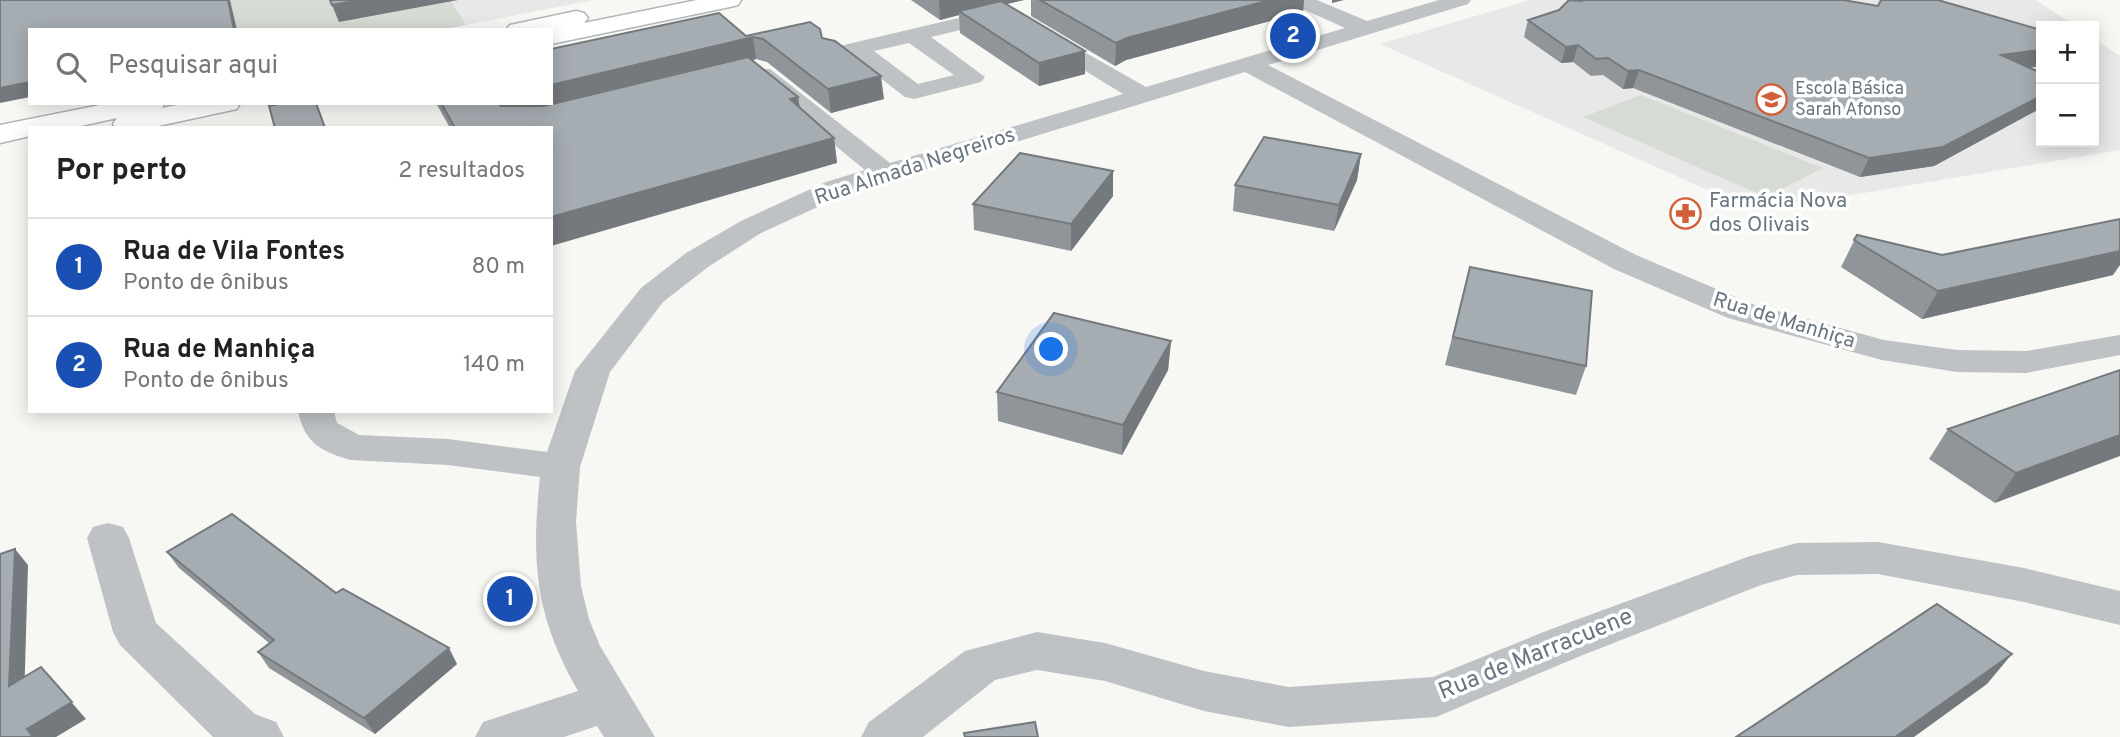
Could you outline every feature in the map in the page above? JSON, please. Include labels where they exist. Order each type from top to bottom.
[{"type":"main road","points":[[528,28],[667,0]]},
{"type":"main road","points":[[553,37],[730,0]]},
{"type":"main road","points":[[39,126],[142,105]]},
{"type":"main road","points":[[117,126],[217,105]]},
{"type":"main road","points":[[0,134],[28,128]]},
{"type":"main road","points":[[0,150],[28,144]]},
{"type":"street","points":[[1299,0],[1366,29]]},
{"type":"street","name":"Rua Almada Negreiros","points":[[619,719],[579,652],[567,619],[559,586],[556,522],[561,467],[593,371],[652,295],[697,260],[751,227],[836,188],[1461,0]]},
{"type":"street","points":[[913,35],[973,77],[914,92],[846,51],[913,35],[1040,5]]},
{"type":"street","points":[[1006,13],[1144,96]]},
{"type":"street","name":"Rua de Manhiça","points":[[1250,65],[1625,262],[1740,311],[1871,348],[1957,361],[2026,362],[2120,345]]},
{"type":"street","points":[[744,72],[757,69],[885,173]]},
{"type":"street","points":[[316,413],[320,429],[351,447],[448,452],[561,467]]},
{"type":"street","points":[[108,538],[136,632],[239,731],[259,737]]},
{"type":"street","name":"Rua de Marracuene","points":[[886,737],[981,664],[1037,651],[1105,662],[1204,691],[1289,707],[1436,697],[1750,572],[1797,559],[1878,558],[2024,586],[2120,608]]},
{"type":"street","points":[[500,737],[619,719]]},
{"type":"shaded area","points":[[105,0],[451,0],[466,25],[451,28],[105,28]]},
{"type":"shaded area","points":[[452,0],[594,0],[466,25]]},
{"type":"shaded area","name":"Escola Básica Sarah Afonso","points":[[1530,0],[1576,0],[1648,14],[1795,0],[2036,0],[2068,21],[2036,21],[2036,147],[2099,147],[2099,42],[2120,56],[2120,150],[1840,197],[1819,191],[1796,204],[1755,211],[1380,44]]},
{"type":"shaded area","points":[[1641,95],[1823,168],[1766,197],[1583,117]]},
{"type":"building","points":[[0,0],[228,0],[234,28],[28,28],[28,82],[0,88]]},
{"type":"building","points":[[330,0],[360,0],[332,5]]},
{"type":"building","points":[[1040,0],[1270,0],[1116,43]]},
{"type":"building","points":[[1569,0],[1843,0],[1878,6],[1881,0],[1938,0],[2036,29],[2036,51],[2001,55],[2036,71],[2036,99],[1943,147],[1869,158],[1639,70],[1628,71],[1608,58],[1596,59],[1578,45],[1566,47],[1528,20],[1559,10]]},
{"type":"building","points":[[1001,1],[1085,51],[1039,63],[959,11]]},
{"type":"building","points":[[719,13],[746,36],[810,22],[820,29],[822,38],[835,41],[881,76],[828,89],[763,39],[753,37],[553,85],[553,49]]},
{"type":"building","points":[[748,57],[798,97],[790,99],[834,138],[553,216],[553,126],[454,126],[442,105],[553,104]]},
{"type":"building","points":[[317,105],[324,126],[274,126],[269,106]]},
{"type":"building","points":[[1264,137],[1361,154],[1339,205],[1235,185]]},
{"type":"building","points":[[1020,153],[1113,171],[1071,224],[973,204]]},
{"type":"building","points":[[2120,219],[2120,251],[1938,291],[1854,240],[1857,235],[1942,255]]},
{"type":"building","points":[[1470,267],[1592,291],[1586,366],[1453,337]]},
{"type":"building","points":[[1054,313],[1171,341],[1123,425],[997,392]]},
{"type":"building","points":[[2120,370],[2120,435],[2016,473],[1948,429]]},
{"type":"building","points":[[232,514],[336,593],[343,589],[449,648],[364,718],[258,652],[274,640],[167,552]]},
{"type":"building","points":[[15,549],[9,686],[41,667],[72,702],[27,729],[33,737],[0,737],[0,554]]},
{"type":"building","points":[[1937,604],[2012,654],[1895,737],[1736,737]]},
{"type":"building","points":[[1035,722],[1038,737],[965,737],[964,733]]},
{"type":"place","name":"Rua de Manhiça","points":[[1293,36]]},
{"type":"place","name":"Escola Básica Sarah Afonso","points":[[1772,99]]},
{"type":"place","name":"Farmácia Nova dos Olivais","points":[[1686,213]]},
{"type":"place","name":"Rua de Vila Fontes","points":[[510,599]]}]
